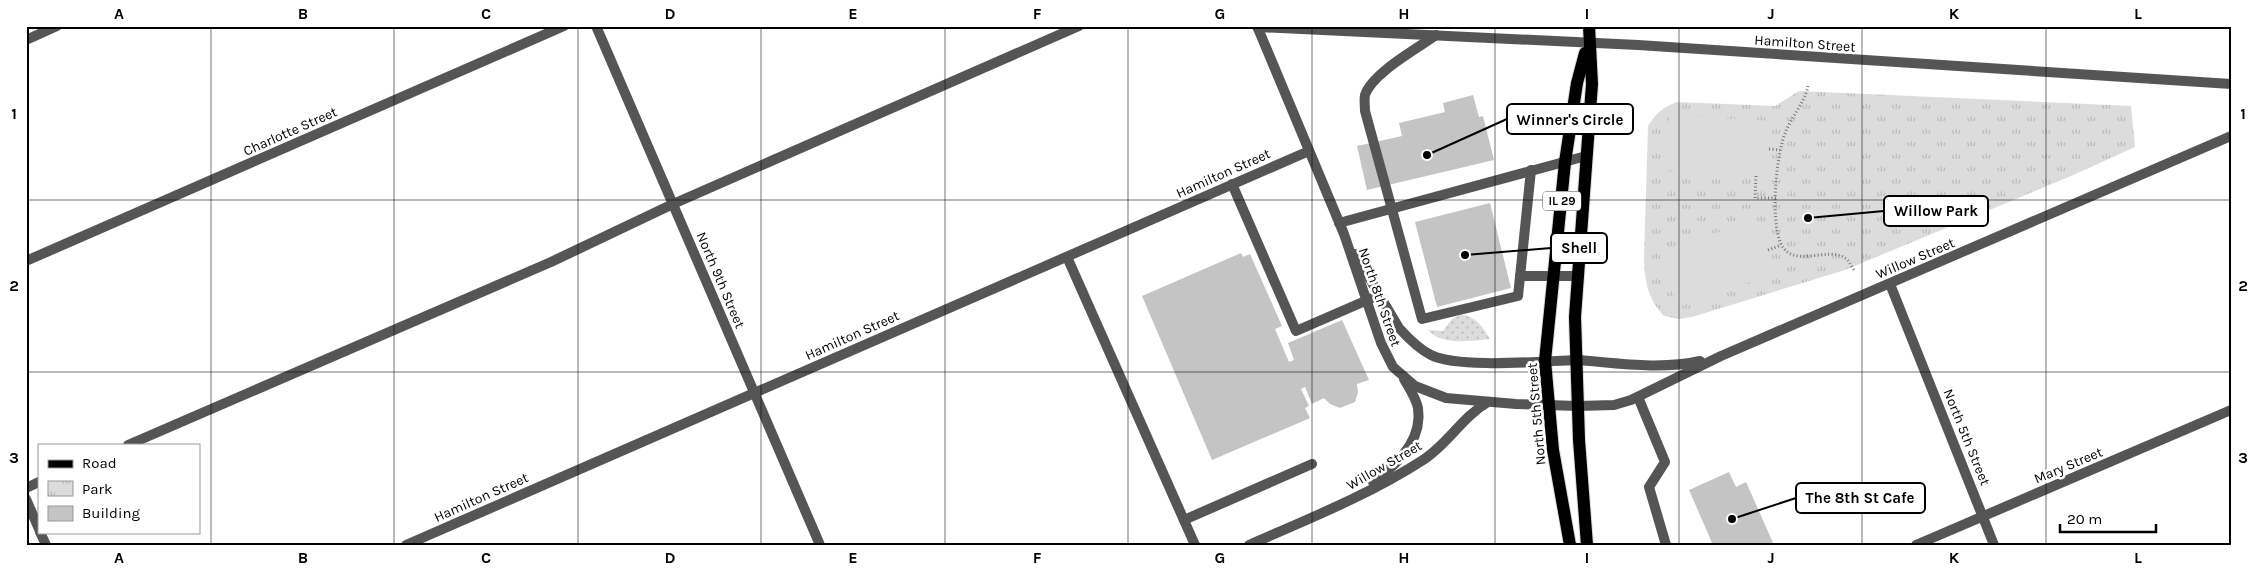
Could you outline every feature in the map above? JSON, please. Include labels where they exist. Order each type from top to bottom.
[{"type":"main road","name":"North 5th Street","points":[[1587,545],[1578,406],[1575,316],[1592,84],[1588,43],[1589,26]]},
{"type":"main road","name":"North 5th Street","points":[[1570,545],[1553,450],[1545,361],[1566,162],[1578,83],[1588,43]]},
{"type":"street","points":[[26,40],[56,26]]},
{"type":"street","name":"Charlotte Street","points":[[26,261],[564,26]]},
{"type":"street","name":"North 9th Street","points":[[596,26],[820,545]]},
{"type":"street","points":[[130,444],[551,262],[673,204],[1079,26]]},
{"type":"street","name":"Hamilton Street","points":[[1257,27],[1588,43],[2231,84]]},
{"type":"street","name":"North 8th Street","points":[[1257,27],[1344,234],[1399,328],[1430,355],[1452,362],[1561,360]]},
{"type":"street","points":[[1436,35],[1384,72],[1371,84],[1364,96],[1364,111],[1422,318],[1518,296],[1532,170]]},
{"type":"street","name":"Willow Street","points":[[1564,406],[1614,405],[1638,397],[1721,356],[2231,136]]},
{"type":"street","name":"Hamilton Street","points":[[406,545],[1309,151]]},
{"type":"street","points":[[1339,223],[1586,156]]},
{"type":"street","points":[[1232,184],[1296,331],[1379,295]]},
{"type":"street","name":"North 8th Street","points":[[1344,234],[1386,355],[1402,375],[1415,386],[1446,398],[1564,406]]},
{"type":"street","points":[[1067,257],[1195,545]]},
{"type":"street","points":[[1520,276],[1579,276]]},
{"type":"street","name":"North 5th Street","points":[[1890,284],[1994,545]]},
{"type":"street","name":"Willow Street","points":[[1561,360],[1672,365],[1721,356]]},
{"type":"street","name":"Willow Street","points":[[1335,508],[1388,471],[1409,447],[1415,435],[1418,407],[1402,375]]},
{"type":"street","points":[[1638,397],[1665,462],[1649,487],[1666,545]]},
{"type":"street","name":"Willow Street","points":[[1249,545],[1335,508],[1425,459],[1472,413],[1488,402]]},
{"type":"street","name":"Mary Street","points":[[1916,545],[2231,410]]},
{"type":"street","points":[[1184,520],[1312,464]]},
{"type":"street","points":[[26,488],[38,482]]},
{"type":"street","points":[[26,499],[38,527]]},
{"type":"path","points":[[1808,86],[1786,130],[1780,150],[1776,218],[1781,245],[1790,252],[1804,257],[1831,255],[1845,258],[1854,270]]},
{"type":"path","points":[[1769,149],[1780,150]]},
{"type":"path","points":[[1756,176],[1755,198],[1777,198]]},
{"type":"path","points":[[1768,250],[1781,245]]},
{"type":"green space","points":[[1799,91],[2131,106],[2135,147],[2071,176],[1845,270],[1692,317],[1679,319],[1664,316],[1651,297],[1644,268],[1648,126],[1660,111],[1677,102],[1775,106]]},
{"type":"green space","points":[[1669,115],[1771,121],[1767,177],[1665,170]]},
{"type":"green space","points":[[1757,219],[1776,273],[1678,307],[1659,252]]},
{"type":"green space","points":[[1460,315],[1474,319],[1482,326],[1490,339],[1449,340],[1434,335],[1428,330],[1443,331],[1452,319]]},
{"type":"building","points":[[1473,95],[1479,117],[1483,116],[1494,160],[1367,190],[1357,146],[1402,136],[1399,123],[1445,112],[1443,103]]},
{"type":"building","points":[[1490,203],[1511,288],[1437,307],[1415,222]]},
{"type":"building","points":[[1241,253],[1243,257],[1250,254],[1282,326],[1275,329],[1289,362],[1294,360],[1288,343],[1342,320],[1369,380],[1357,384],[1358,392],[1355,402],[1340,408],[1330,404],[1324,398],[1312,404],[1305,387],[1301,389],[1309,406],[1305,408],[1310,418],[1212,460],[1142,296]]},
{"type":"building","points":[[1729,472],[1736,487],[1746,482],[1774,545],[1713,545],[1689,490]]},
{"type":"place","name":"Winner's Circle","points":[[1427,155]]},
{"type":"place","name":"Willow Park","points":[[1808,218]]},
{"type":"place","name":"Shell","points":[[1465,255]]},
{"type":"place","name":"The 8th St Cafe","points":[[1732,519]]}]
